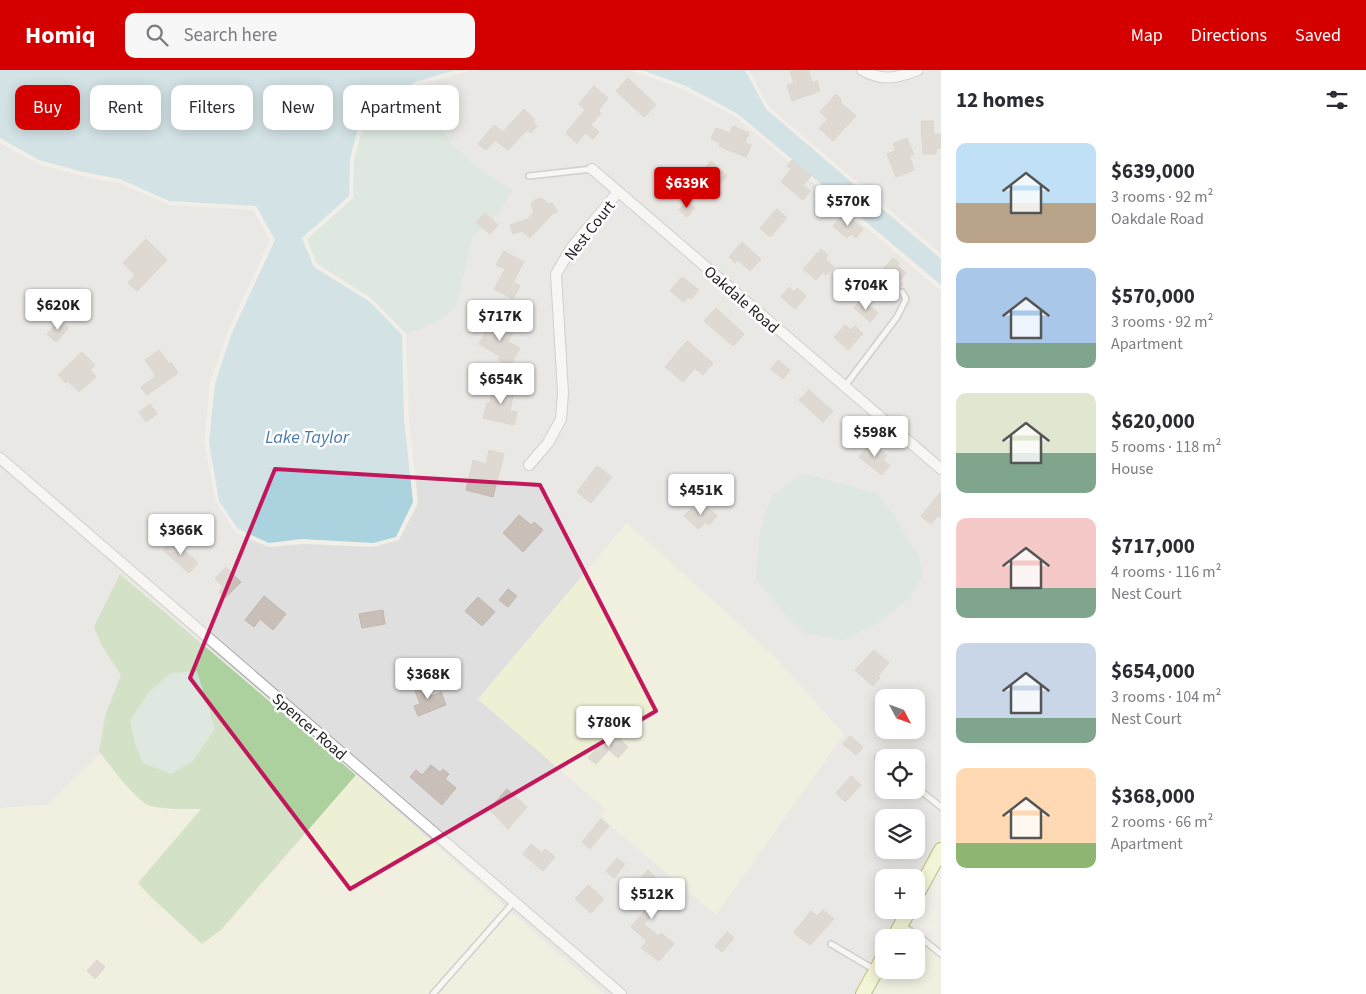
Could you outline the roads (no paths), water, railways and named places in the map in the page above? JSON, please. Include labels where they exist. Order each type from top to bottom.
[{"type":"main road","points":[[925,879],[941,850]]},
{"type":"main road","points":[[862,994],[875,972]]},
{"type":"street","points":[[862,70],[871,75],[896,78],[918,70]]},
{"type":"street","name":"Oakdale Road","points":[[592,169],[941,469]]},
{"type":"street","name":"Nest Court","points":[[529,466],[548,443],[561,419],[563,393],[556,274],[572,247],[618,192]]},
{"type":"street","name":"Spencer Road","points":[[0,458],[620,994]]},
{"type":"lane","name":"Oakdale Road","points":[[529,176],[592,169]]},
{"type":"lane","points":[[844,386],[897,317],[906,299],[902,292]]},
{"type":"lane","points":[[925,794],[941,807]]},
{"type":"lane","points":[[433,994],[514,902]]},
{"type":"lane","points":[[925,941],[941,954]]},
{"type":"lane","points":[[831,944],[875,969]]},
{"type":"water","name":"Lake Taylor","points":[[0,70],[456,70],[410,85],[343,85],[343,130],[357,130],[350,159],[349,196],[302,238],[314,267],[370,302],[402,335],[404,419],[413,502],[396,537],[373,543],[302,539],[269,543],[238,529],[219,501],[209,442],[215,384],[231,335],[275,240],[256,206],[169,201],[120,179],[83,172],[39,160],[0,138]]},
{"type":"water","points":[[642,70],[745,70],[766,109],[941,259],[941,285],[738,114],[686,86]]}]
